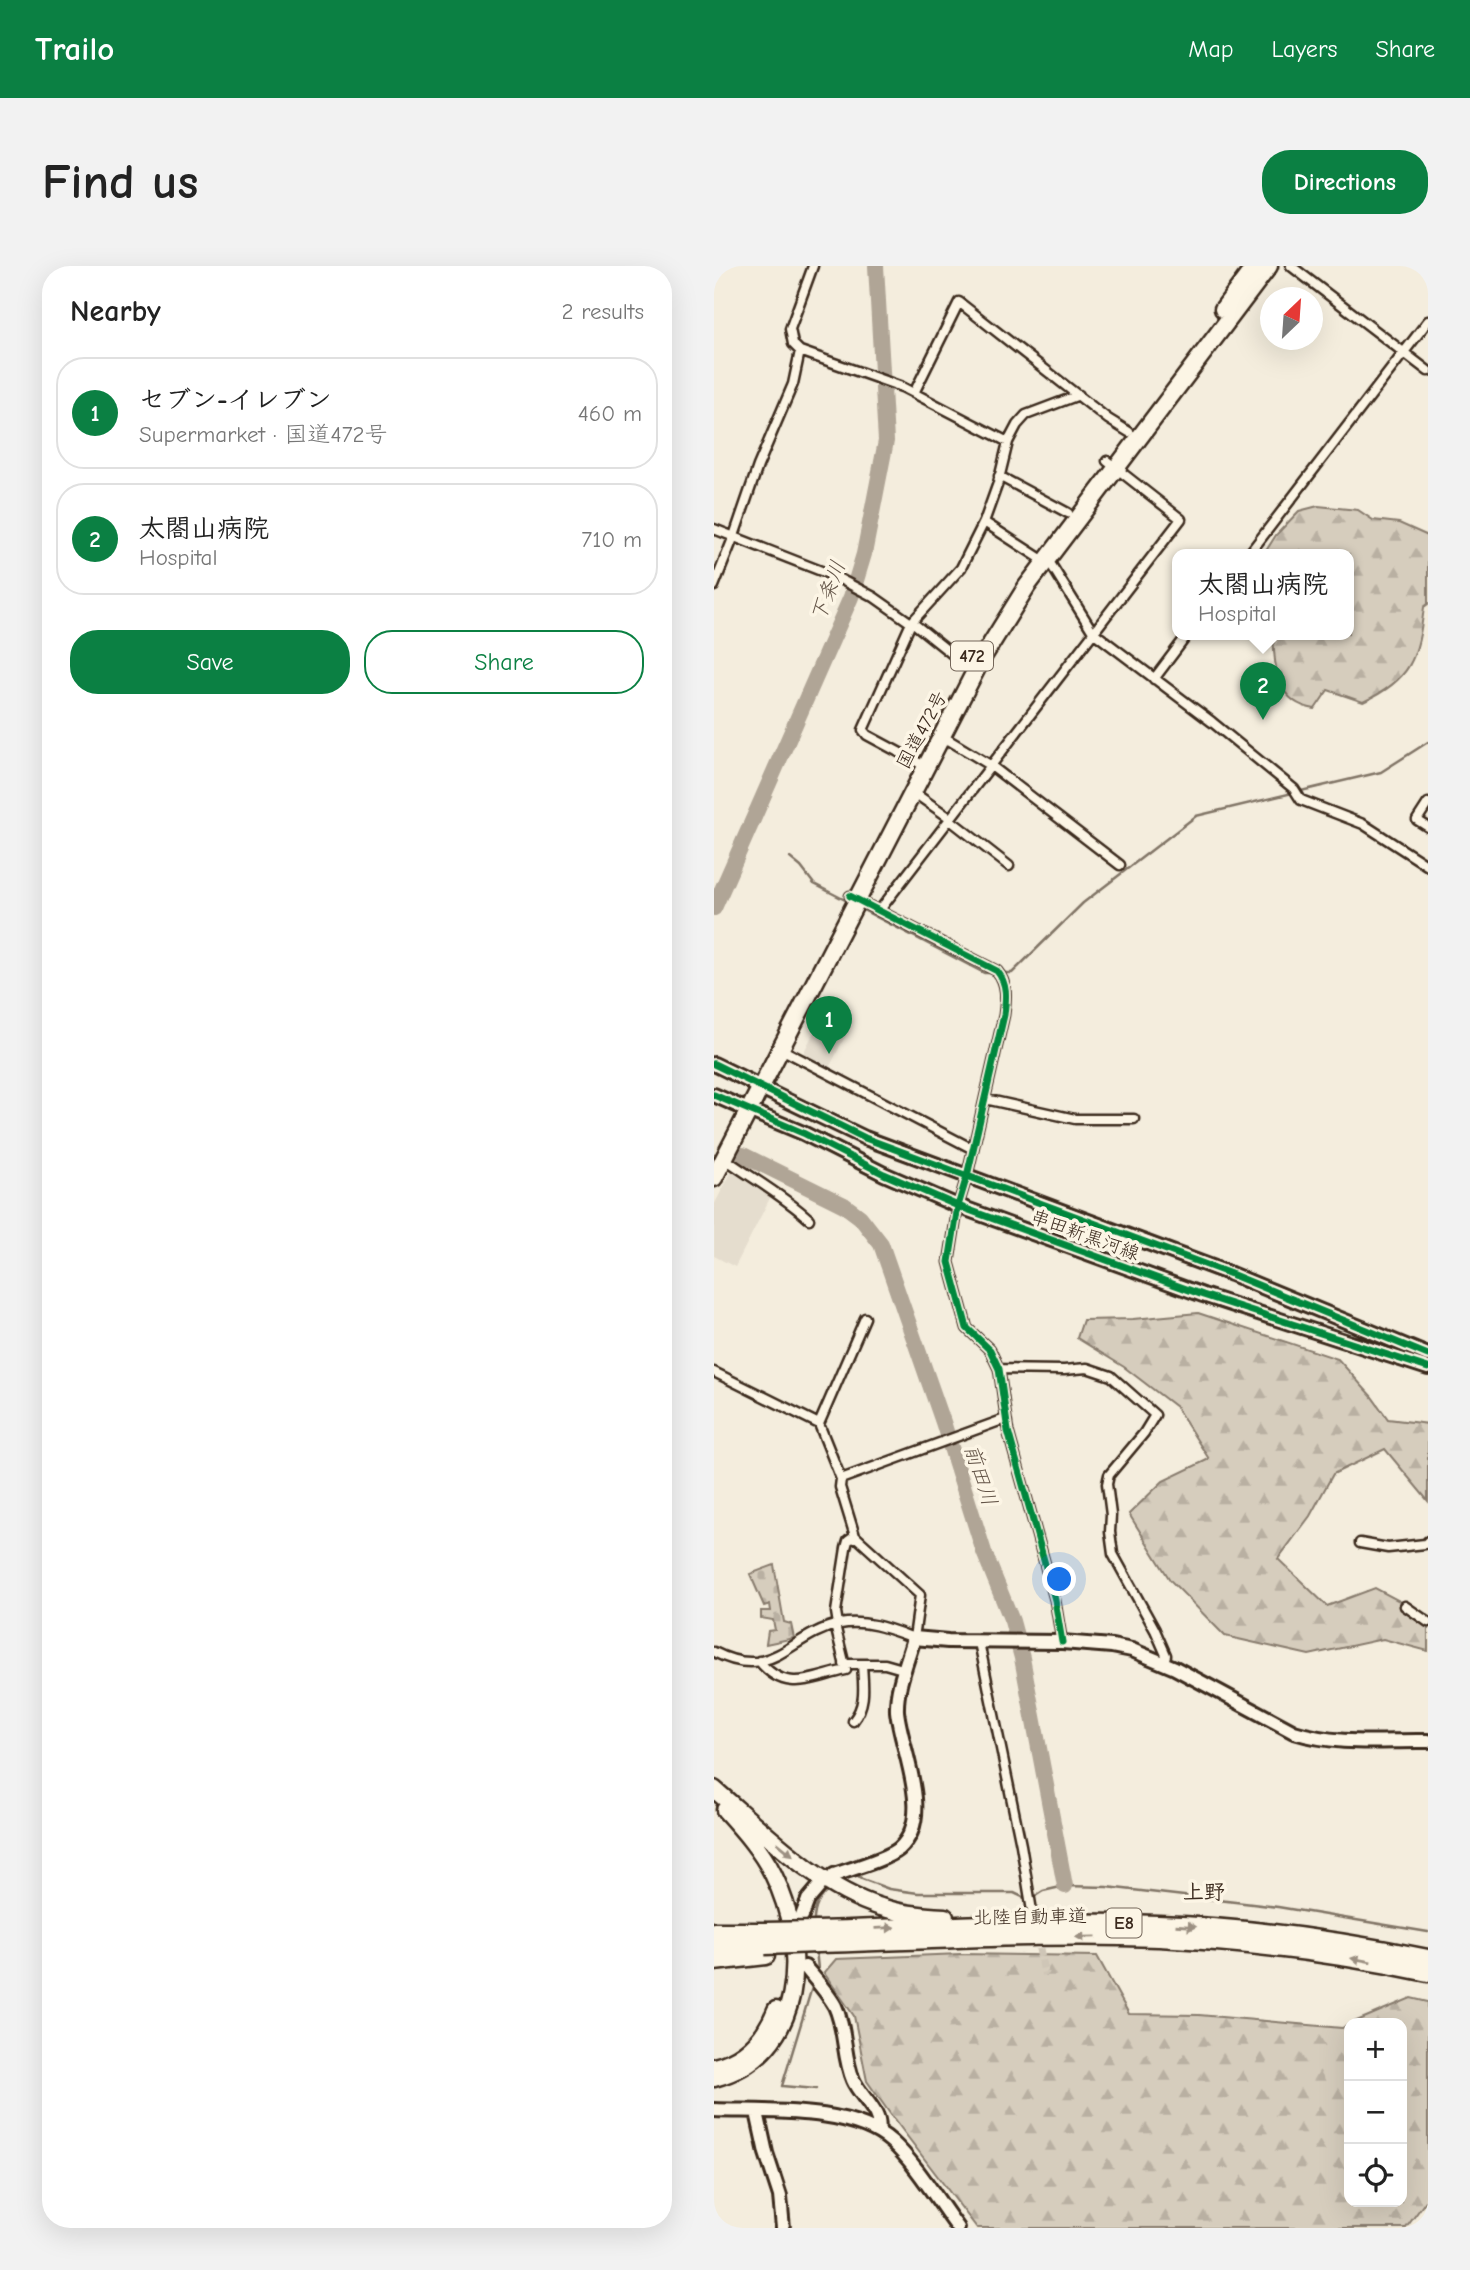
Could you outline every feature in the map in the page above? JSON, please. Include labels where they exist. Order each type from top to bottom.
[{"type":"highway","name":"国道472号","points":[[714,1178],[719,1158],[854,898],[943,736],[981,660],[1068,513],[1111,465],[1129,432],[1255,266]]},
{"type":"highway","name":"国道472号","points":[[757,1085],[780,1049],[967,666],[996,614],[1269,266]]},
{"type":"highway","points":[[714,1789],[818,1875],[849,1894],[880,1907],[942,1917],[1121,1920],[1160,1924]]},
{"type":"highway","points":[[714,1798],[751,1840],[773,1874],[790,1925],[794,1961],[792,1990],[776,2036],[762,2053],[744,2067],[714,2078]]},
{"type":"highway","points":[[714,1812],[746,1848],[765,1881],[779,1917],[784,1967],[780,1997],[771,2024],[764,2035],[744,2054],[714,2067]]},
{"type":"highway","name":"北陸自動車道","points":[[818,1942],[1045,1922],[1160,1924],[1303,1937],[1428,1958]]},
{"type":"highway","name":"北陸自動車道","points":[[714,1931],[765,1944]]},
{"type":"highway","name":"北陸自動車道","points":[[714,1946],[1080,1937],[1159,1938],[1277,1948],[1428,1973]]},
{"type":"highway","points":[[714,1962],[765,1944],[818,1942]]},
{"type":"main road","name":"串田新黒河線","points":[[714,1064],[864,1138],[1231,1274],[1428,1355]]},
{"type":"main road","name":"串田新黒河線","points":[[714,1095],[803,1133],[884,1174],[958,1206],[1216,1299],[1428,1368]]},
{"type":"main road","points":[[834,1875],[898,1850],[907,1839],[915,1820],[916,1801],[897,1709],[899,1691],[914,1638],[948,1642],[1062,1642],[1132,1650],[1164,1663],[1294,1732],[1313,1738],[1360,1742],[1428,1741]]},
{"type":"main road","points":[[802,1916],[807,1900],[819,1886]]},
{"type":"main road","points":[[805,1967],[836,2008],[852,2077],[878,2116],[878,2131]]},
{"type":"main road","points":[[714,2110],[829,2116],[865,2124],[878,2131],[904,2155],[958,2228]]},
{"type":"main road","points":[[757,2112],[766,2154],[780,2196],[783,2228]]},
{"type":"street","points":[[813,266],[790,329],[793,344],[800,351],[902,387],[1008,442]]},
{"type":"street","points":[[1291,266],[1428,371]]},
{"type":"street","points":[[914,393],[959,302],[1108,419],[1129,432]]},
{"type":"street","points":[[1253,549],[1428,321]]},
{"type":"street","points":[[714,586],[758,466],[793,384],[800,351]]},
{"type":"street","points":[[919,763],[867,735],[863,730],[912,622],[961,568],[984,522],[1008,442],[1017,425],[1026,415],[1079,395]]},
{"type":"street","points":[[879,912],[1181,519],[1111,465]]},
{"type":"street","points":[[999,476],[1068,513]]},
{"type":"street","points":[[984,522],[1052,566],[1093,632],[1294,789],[1301,800],[1363,824],[1428,866]]},
{"type":"street","points":[[714,529],[834,576],[874,597],[912,622],[967,666]]},
{"type":"street","points":[[1154,679],[1183,640]]},
{"type":"street","points":[[943,736],[990,765],[1120,865]]},
{"type":"street","points":[[913,792],[1009,866]]},
{"type":"street","points":[[1428,803],[1418,820],[1428,827]]},
{"type":"street","points":[[854,898],[997,971],[1001,976],[1006,1000],[958,1206],[949,1262],[967,1328],[990,1350],[999,1369],[1005,1419],[1055,1600],[1062,1642]]},
{"type":"street","points":[[780,1049],[973,1149]]},
{"type":"street","points":[[985,1099],[1075,1119],[1134,1119]]},
{"type":"street","points":[[719,1158],[789,1200],[809,1219]]},
{"type":"street","points":[[819,1424],[865,1318]]},
{"type":"street","points":[[999,1369],[1087,1368],[1111,1376],[1155,1415],[1110,1475],[1107,1484],[1112,1554],[1155,1630],[1166,1655],[1164,1663]]},
{"type":"street","points":[[714,1372],[819,1424],[841,1479],[840,1487],[855,1536],[920,1595],[914,1638],[873,1624],[854,1622],[836,1625],[816,1633],[774,1658],[759,1661],[729,1660],[714,1652]]},
{"type":"street","points":[[841,1479],[1005,1419]]},
{"type":"street","points":[[759,1661],[769,1673],[788,1683],[846,1671],[836,1625],[836,1612],[846,1548],[848,1541],[855,1536]]},
{"type":"street","points":[[1360,1543],[1388,1548],[1425,1544],[1428,1541]]},
{"type":"street","points":[[1405,1605],[1428,1622]]},
{"type":"street","points":[[979,1642],[1033,1917]]},
{"type":"street","points":[[844,1664],[886,1664],[906,1670]]},
{"type":"street","points":[[853,1721],[865,1695],[862,1664]]},
{"type":"shaded area","points":[[826,1008],[853,1021],[828,1070],[802,1056]]},
{"type":"shaded area","points":[[733,1169],[771,1196],[735,1267],[714,1256],[714,1205]]},
{"type":"green space","points":[[1318,506],[1358,510],[1373,520],[1399,523],[1428,536],[1428,604],[1424,607],[1415,654],[1402,676],[1379,694],[1363,702],[1328,690],[1315,709],[1292,699],[1280,682],[1273,640],[1354,640],[1354,549],[1267,549],[1276,535],[1299,511]]},
{"type":"green space","points":[[1198,1313],[1338,1359],[1388,1419],[1428,1424],[1428,1501],[1385,1449],[1333,1474],[1310,1516],[1278,1559],[1327,1606],[1375,1588],[1428,1616],[1428,1651],[1383,1639],[1309,1655],[1225,1636],[1170,1580],[1129,1514],[1163,1481],[1209,1459],[1176,1407],[1124,1367],[1077,1338],[1083,1320]]},
{"type":"green space","points":[[774,1565],[784,1622],[791,1624],[794,1638],[766,1644],[768,1631],[775,1630],[773,1620],[761,1618],[761,1611],[771,1611],[770,1604],[764,1606],[750,1574]]},
{"type":"green space","points":[[961,1954],[1097,1956],[1129,2014],[1199,2015],[1344,2027],[1344,2207],[1407,2207],[1407,2018],[1364,2018],[1411,1998],[1428,2002],[1428,2198],[1406,2228],[977,2228],[867,2081],[854,2016],[824,1973],[836,1959]]},
{"type":"waterway","name":"下条川","points":[[714,908],[851,597],[864,554],[886,441],[876,266]]},
{"type":"waterway","points":[[1001,973],[1012,973],[1083,903],[1196,816],[1381,772],[1428,742]]},
{"type":"waterway","points":[[790,858],[814,884],[851,903]]},
{"type":"waterway","points":[[859,908],[984,973],[994,973]]},
{"type":"waterway","name":"前田川","points":[[743,1155],[844,1205],[860,1217],[881,1244],[943,1422],[984,1552],[1012,1621],[1022,1658],[1065,1886]]},
{"type":"waterway","points":[[856,1874],[889,1889],[918,1893],[1014,1893],[1029,1900],[1043,1891],[1065,1886],[1107,1887],[1278,1907],[1428,1932]]},
{"type":"waterway","points":[[814,1926],[817,1905],[830,1889]]},
{"type":"waterway","points":[[816,1950],[816,1974]]},
{"type":"waterway","points":[[813,1984],[782,2086],[816,2089]]},
{"type":"tunnel","points":[[1037,1937],[1045,1975]]},
{"type":"cycle path","points":[[850,896],[997,971],[1005,986],[1004,1015],[958,1206],[949,1262],[967,1328],[990,1350],[999,1369],[1008,1431],[1055,1600],[1062,1642]]},
{"type":"cycle path","points":[[714,1064],[865,1138],[1231,1274],[1428,1355]]},
{"type":"cycle path","points":[[714,1095],[803,1133],[884,1174],[958,1206],[1203,1295],[1428,1368]]},
{"type":"place","name":"太閤山病院","points":[[1263,720]]},
{"type":"place","name":"セブン-イレブン","points":[[829,1054]]},
{"type":"district","name":"上野","points":[[1204,1892]]}]
